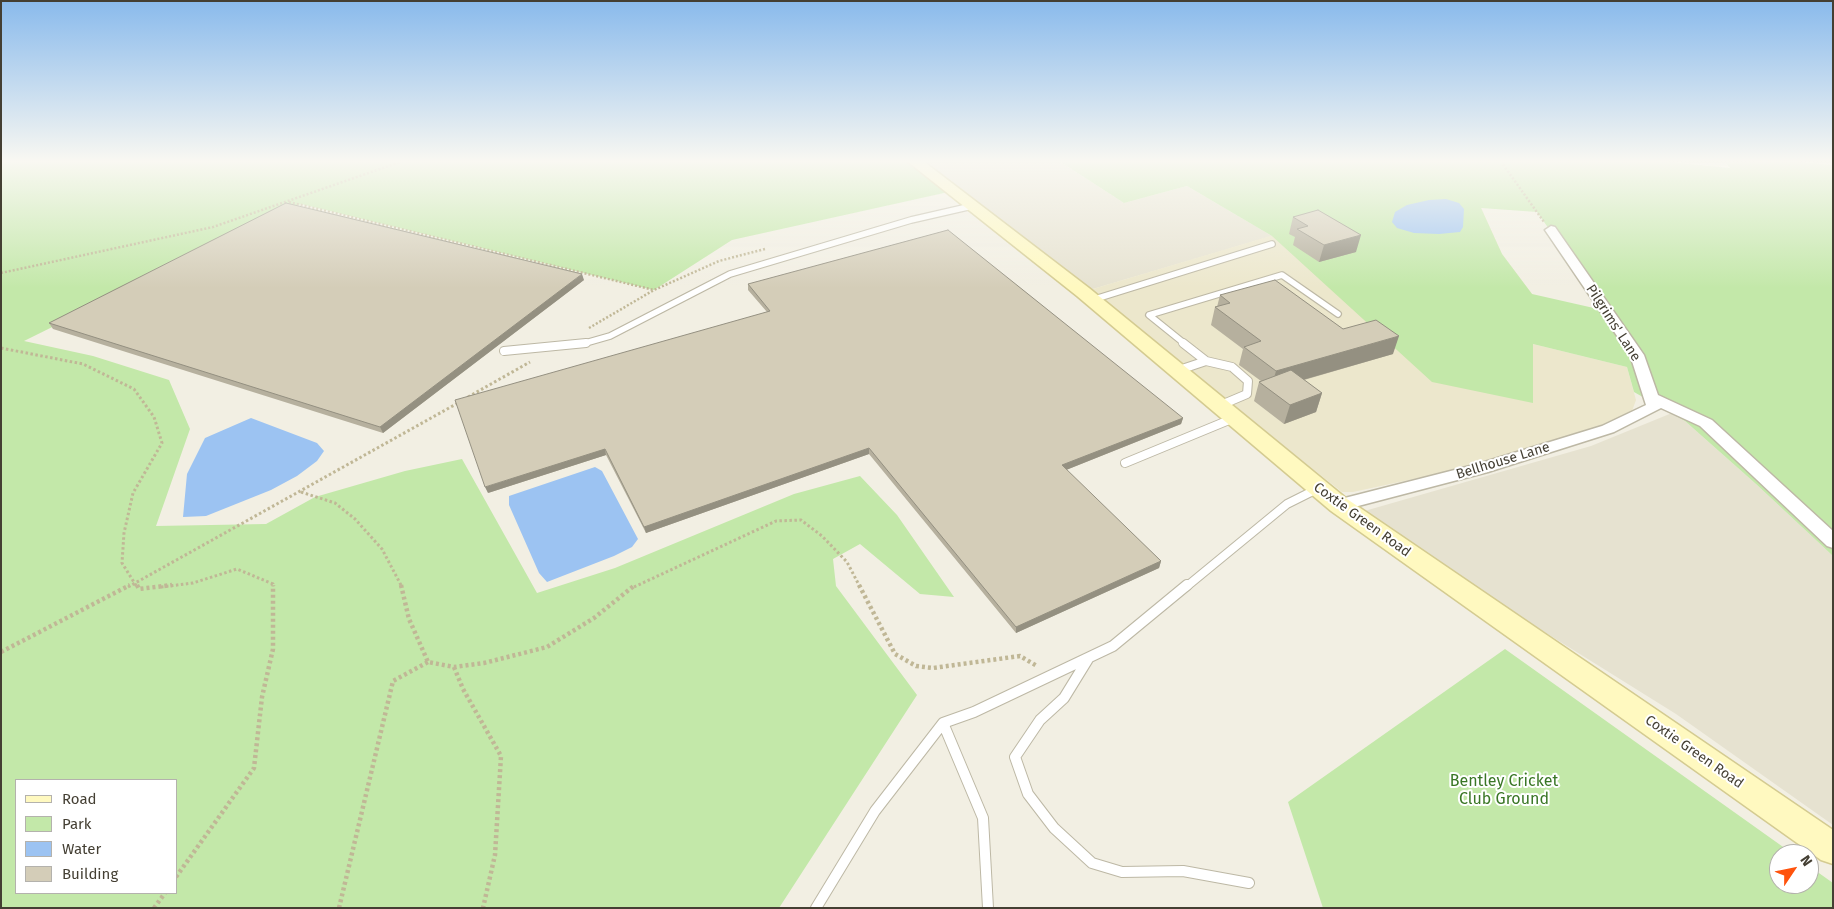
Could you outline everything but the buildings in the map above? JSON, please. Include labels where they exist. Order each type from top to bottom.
[{"type":"street","name":"Coxtie Green Road","points":[[969,203],[1092,300],[1339,505],[1833,849]]},
{"type":"street","name":"Pilgrims' Lane","points":[[1551,230],[1637,355],[1652,398]]},
{"type":"street","name":"Bellhouse Lane","points":[[1339,505],[1482,468],[1608,429],[1654,407],[1652,398]]},
{"type":"street","points":[[1652,398],[1706,423],[1833,542]]},
{"type":"lane","points":[[504,351],[559,345],[578,345],[610,336],[730,274],[901,223],[972,206]]},
{"type":"lane","points":[[1092,300],[1272,244]]},
{"type":"lane","points":[[1206,362],[1149,315],[1282,275],[1338,314]]},
{"type":"lane","points":[[1125,463],[1227,412],[1247,394],[1248,381],[1232,367],[1206,362],[1177,371]]},
{"type":"lane","points":[[816,908],[875,811],[943,723],[974,712],[1113,646],[1287,504],[1319,488]]},
{"type":"lane","points":[[1088,658],[1064,698],[1040,720],[1015,757],[1028,794],[1054,828],[1092,863],[1122,872],[1183,871],[1249,883]]},
{"type":"lane","points":[[943,723],[983,818],[988,908]]},
{"type":"path","points":[[1,273],[213,227],[285,203]]},
{"type":"path","points":[[295,203],[654,290]]},
{"type":"path","points":[[1532,203],[1551,230]]},
{"type":"path","points":[[467,398],[654,290],[719,261],[767,248]]},
{"type":"path","points":[[1,348],[83,364],[134,389],[154,417],[162,444],[132,493],[124,533],[122,563],[139,589],[192,583],[238,569],[274,584],[273,649],[262,697],[254,768],[178,874]]},
{"type":"path","points":[[1,652],[135,583],[301,492],[458,402]]},
{"type":"path","points":[[301,492],[335,503],[355,519],[382,549],[400,580],[409,619],[428,662]]},
{"type":"path","points":[[339,908],[393,681],[428,662],[454,667],[484,663],[547,647],[594,618],[637,584],[691,562],[776,521],[801,520],[822,536],[847,562],[895,654],[916,666],[933,668],[1020,656],[1053,675]]},
{"type":"path","points":[[454,667],[463,689],[501,756],[495,855],[483,908]]},
{"type":"path","points":[[154,908],[164,894]]},
{"type":"shaded area","points":[[973,203],[1217,203],[1272,236],[1086,291]]},
{"type":"shaded area","points":[[1379,203],[1474,203],[1481,207],[1502,254],[1532,294],[1533,344],[1627,367],[1636,400],[1631,414],[1610,423],[1488,463],[1353,492],[1342,492],[1086,291]]},
{"type":"shaded area","points":[[1672,413],[1685,421],[1756,484],[1833,556],[1833,825],[1676,714],[1490,598],[1361,512],[1591,446]]},
{"type":"green space","points":[[1,203],[897,203],[732,240],[654,290],[301,204],[24,341],[93,356],[169,380],[190,429],[156,526],[266,524],[315,497],[405,471],[462,459],[537,593],[615,568],[794,494],[860,476],[897,515],[954,597],[920,594],[860,544],[833,559],[836,586],[917,695],[779,908],[1,908]]},
{"type":"green space","points":[[1217,203],[1833,203],[1833,556],[1685,421],[1634,392],[1627,367],[1533,344],[1533,403],[1432,382],[1272,236]],"holes":[[[1481,208],[1537,212],[1607,311],[1532,294],[1502,254]]]},
{"type":"green space","name":"Bentley Cricket Club Ground","points":[[1505,649],[1779,844],[1769,844],[1769,894],[1819,894],[1819,873],[1833,883],[1833,908],[1323,908],[1288,802]]},
{"type":"water","points":[[1459,203],[1464,209],[1463,227],[1460,232],[1439,234],[1414,233],[1397,228],[1392,222],[1395,212],[1407,205]]},
{"type":"water","points":[[251,418],[317,443],[324,451],[317,461],[297,476],[271,490],[206,516],[183,517],[187,474],[205,438]]},
{"type":"water","points":[[595,467],[602,471],[638,539],[632,547],[614,556],[547,582],[539,573],[509,505],[509,496]]}]
